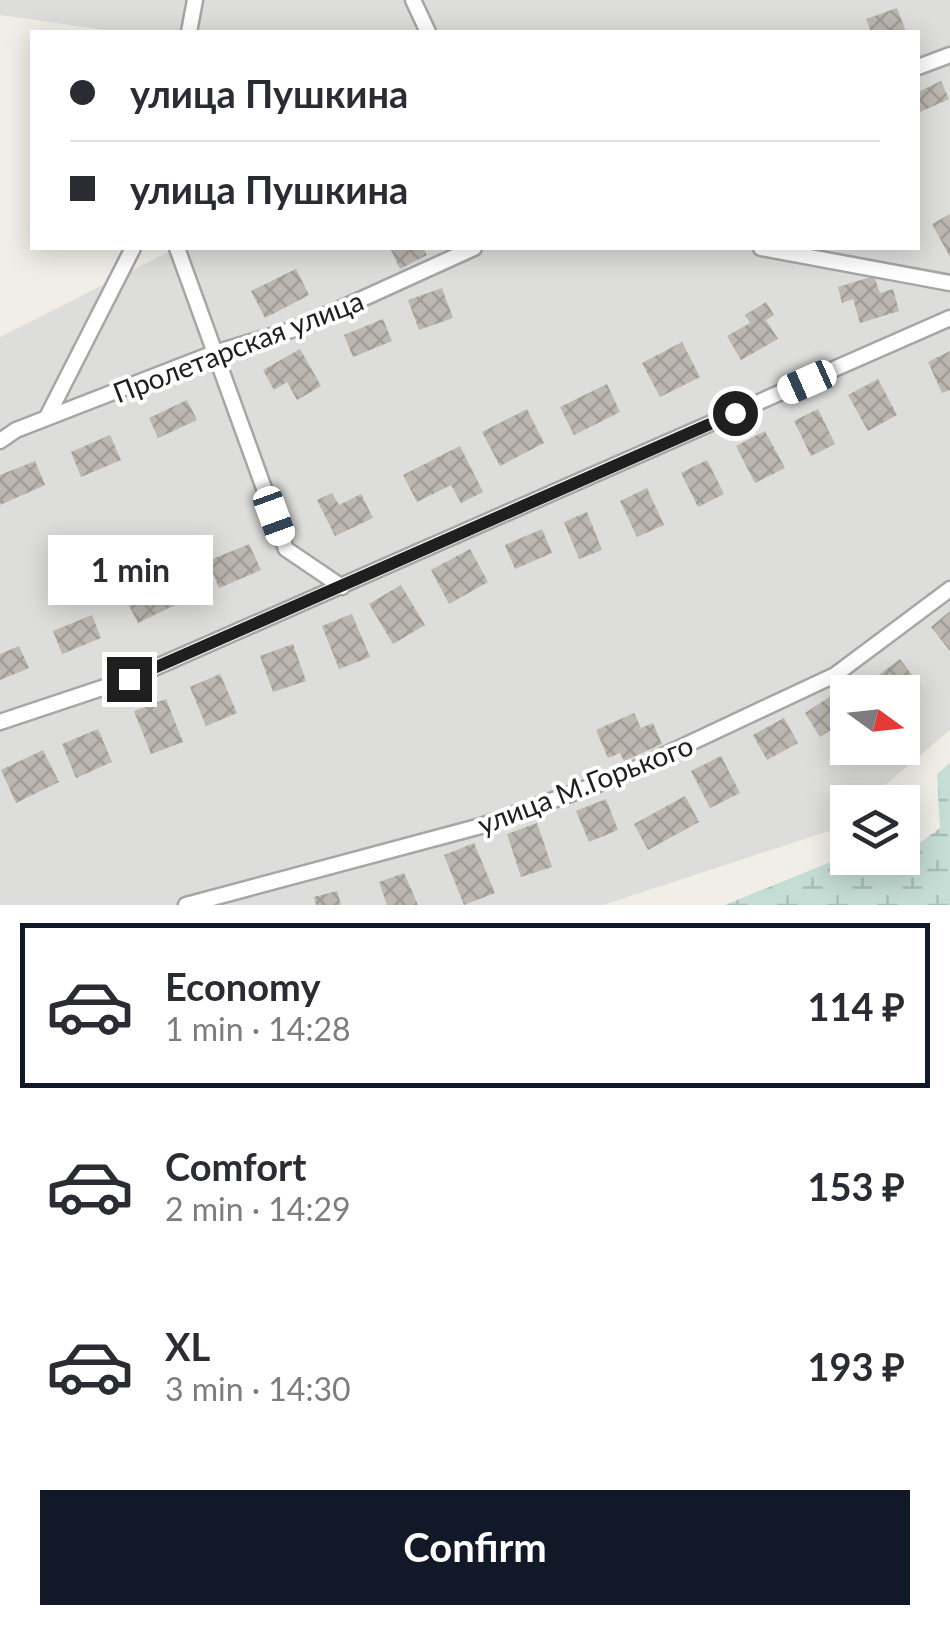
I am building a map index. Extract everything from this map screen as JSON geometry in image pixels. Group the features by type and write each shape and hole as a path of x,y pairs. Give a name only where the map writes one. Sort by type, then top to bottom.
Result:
{"street":[{"path":"189,30 195,0"},
{"path":"413,0 427,30"},
{"path":"920,66 950,55"},
{"path":"47,417 132,250"},
{"path":"179,250 286,549 342,587"},
{"name":"Пролетарская улица","path":"0,440 47,417 214,354 298,328 470,250"},
{"path":"771,250 950,282"},
{"path":"0,722 129,679 950,318"},
{"name":"улица М.Горького","path":"186,905 425,843 620,776 835,675 950,589"}],"shaded area":[{"path":"0,0 950,0 950,730 920,755 920,675 830,675 830,765 909,765 885,785 830,785 830,831 603,905 0,905 0,337 172,250 920,250 920,30 105,30 0,15"}],"green space":[{"path":"950,763 950,905 725,905 830,862 830,875 920,875 920,843 940,828 937,774"}],"building":[{"path":"897,8 905,30 870,30 866,19"},
{"path":"941,81 949,99 920,112 920,91"},
{"path":"950,214 950,257 932,224"},
{"path":"391,250 424,250 427,255 400,269"},
{"path":"296,269 309,295 265,318 251,291"},
{"path":"874,276 880,293 893,289 899,311 860,323 853,299 842,303 838,287"},
{"path":"442,288 453,318 419,330 408,300"},
{"path":"766,302 774,315 766,320 778,339 741,360 727,336 750,323 745,315"},
{"path":"383,319 392,341 353,357 344,335"},
{"path":"682,342 700,377 660,397 642,363"},
{"path":"300,349 321,386 297,400 287,382 274,390 263,370"},
{"path":"950,351 950,390 942,393 928,362"},
{"path":"878,379 897,415 868,431 848,395"},
{"path":"607,384 620,412 574,435 560,407"},
{"path":"187,400 197,420 158,438 149,418"},
{"path":"527,409 544,443 500,466 482,432"},
{"path":"818,409 835,444 811,456 794,421"},
{"path":"765,431 785,468 755,483 736,446"},
{"path":"110,435 121,460 81,477 71,452"},
{"path":"460,446 483,492 461,503 451,485 417,502 403,475"},
{"path":"707,460 724,494 698,507 681,473"},
{"path":"35,461 45,485 0,505 0,475"},
{"path":"647,488 664,525 637,537 620,501"},
{"path":"332,493 339,505 361,494 373,518 335,536 317,500"},
{"path":"587,512 602,550 579,559 564,522"},
{"path":"542,529 552,553 515,569 505,545"},
{"path":"249,544 261,570 219,588 208,561"},
{"path":"470,549 488,582 449,604 431,570"},
{"path":"140,575 147,590 168,580 179,603 138,623 119,586"},
{"path":"401,585 425,625 393,644 369,604"},
{"path":"950,611 950,651 931,627"},
{"path":"352,614 370,657 339,669 322,626"},
{"path":"92,615 101,638 62,654 53,631"},
{"path":"293,644 306,681 273,692 260,656"},
{"path":"19,646 29,668 0,680 0,654"},
{"path":"900,659 912,675 879,675"},
{"path":"220,674 237,713 206,726 190,687"},
{"path":"830,697 830,731 820,737 805,713"},
{"path":"166,699 183,742 151,754 134,711"},
{"path":"634,713 641,728 653,723 662,744 624,761 620,753 608,758 596,730"},
{"path":"784,718 798,743 767,760 753,735"},
{"path":"98,729 112,762 76,778 62,744"},
{"path":"43,750 59,782 16,803 1,770"},
{"path":"721,756 740,793 710,808 691,771"},
{"path":"685,796 699,822 648,850 634,824"},
{"path":"606,799 618,830 589,842 576,811"},
{"path":"537,823 552,867 521,877 507,834"},
{"path":"474,843 495,893 464,905 444,855"},
{"path":"404,873 418,905 387,905 379,882"},
{"path":"337,891 341,905 316,905 314,897"}],"route":[{"path":"129,679 735,413"}]}
